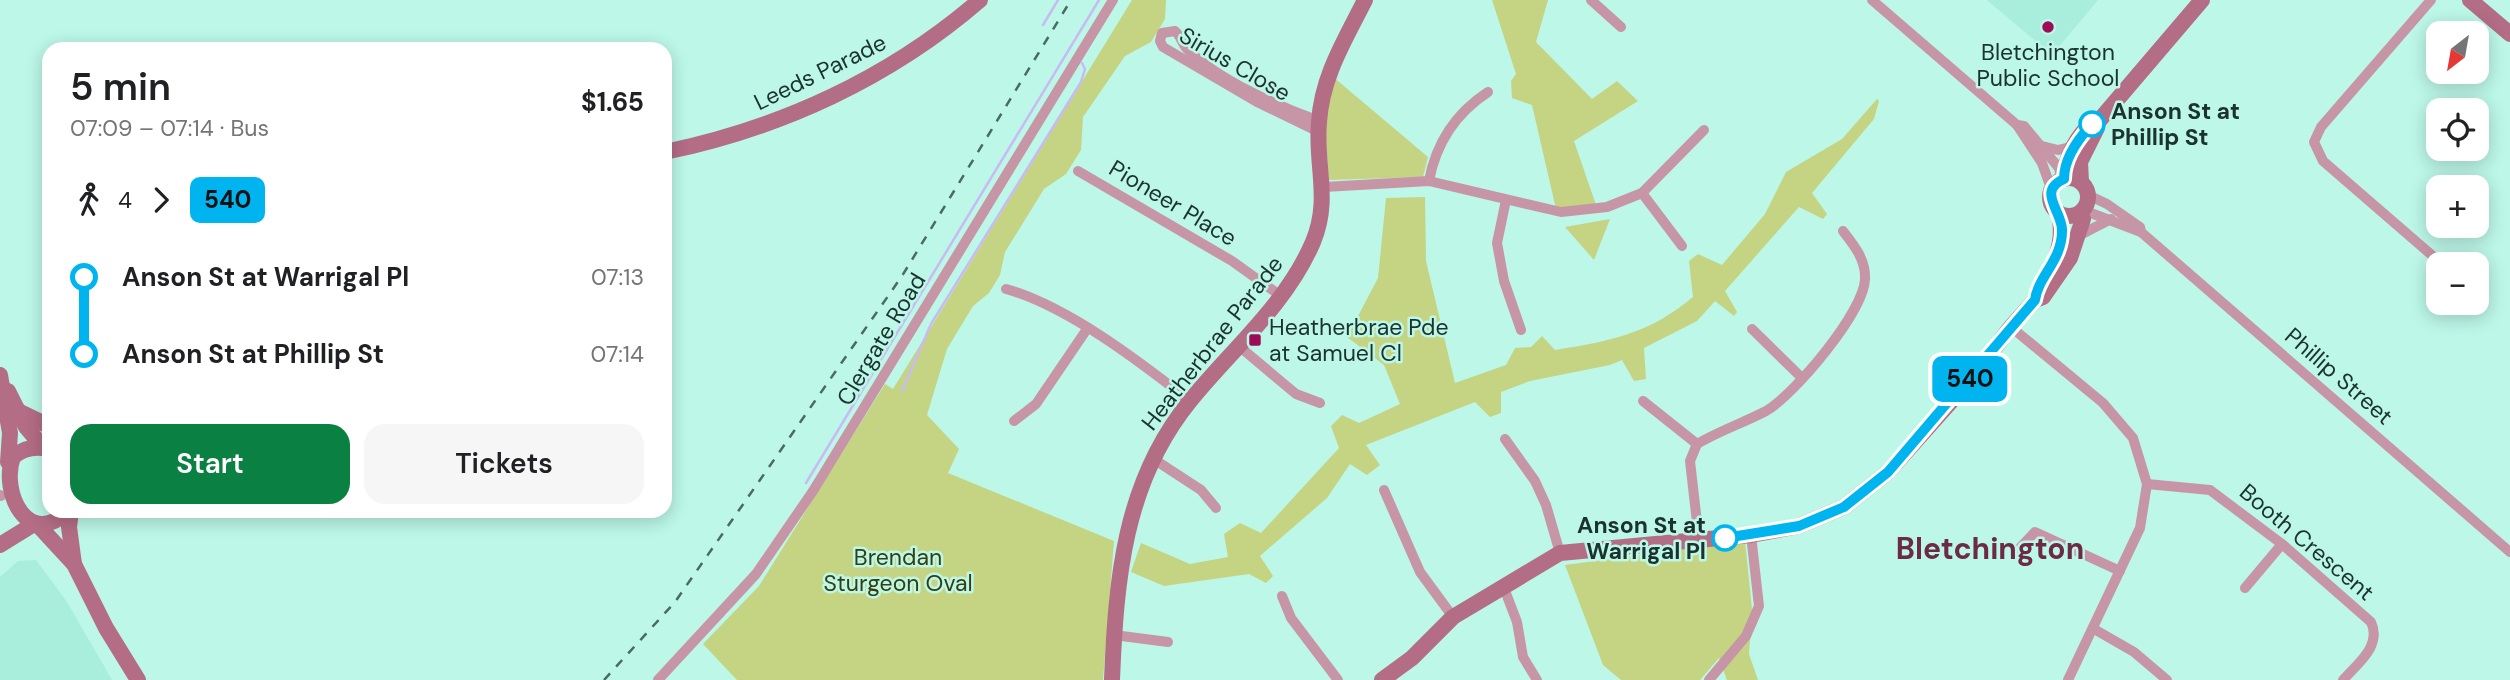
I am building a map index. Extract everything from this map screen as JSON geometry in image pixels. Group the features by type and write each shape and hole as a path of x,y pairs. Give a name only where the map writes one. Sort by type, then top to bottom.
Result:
{"street":[{"name":"Leeds Parade","path":"672,150 753,129 824,100 918,48 980,0"},
{"name":"Clergate Road","path":"658,680 756,574 813,491 1113,0"},
{"name":"Heatherbrae Parade","path":"1112,680 1120,555 1152,458 1190,401 1240,347 1295,278 1316,233 1324,187 1319,127 1328,71 1366,0"},
{"path":"1591,0 1621,27"},
{"path":"1871,0 2017,125 2042,163 2073,193"},
{"path":"2059,213 2070,216 2080,162 2098,122 2202,0"},
{"path":"2428,252 2323,161 2314,142 2321,127 2431,0"},
{"path":"2470,0 2510,34"},
{"name":"Sirius Close","path":"1175,31 1186,49 1213,68 1319,127 1257,102 1163,47 1160,41 1162,33 1175,31"},
{"path":"1429,181 1434,154 1454,122 1488,92"},
{"path":"2035,300 2043,297 2064,270 2078,236 2083,219 2064,171 2074,146 2092,124 2098,122"},
{"path":"2017,125 2024,126 2042,146 2073,193"},
{"path":"1324,187 1429,181 1561,212 1607,207 1642,193 1704,130"},
{"path":"2042,146 2058,150 2074,146"},
{"name":"Pioneer Place","path":"1078,171 1232,261 1281,296"},
{"path":"1642,193 1682,246"},
{"path":"1382,680 1412,658 1453,618 1560,553 1751,535 1799,526 1844,507 1888,472 1964,387 2035,300 2058,253 2062,229 2059,213 2052,205 2073,193"},
{"name":"Phillip Street","path":"2073,193 2111,219 2141,232"},
{"name":"Phillip Street","path":"2073,193 2129,218 2140,227 2141,232 2510,552"},
{"path":"1506,200 1497,243 1504,281 1521,330"},
{"path":"2078,236 2111,219"},
{"path":"1699,540 1690,461 1697,444 1768,410 1831,346 1858,304 1865,279 1859,251 1843,232"},
{"path":"1006,289 1035,297 1153,372 1190,401"},
{"path":"2011,327 2103,403 2133,438 2147,484 2140,528 2068,680"},
{"path":"1752,329 1802,377"},
{"path":"1014,421 1036,404 1087,330"},
{"path":"1240,347 1296,394 1320,404"},
{"path":"1,377 26,427 42,443"},
{"path":"1,377 10,433 1,480 1,502 14,515 36,524 74,564 106,628 138,680"},
{"path":"1643,401 1697,444"},
{"path":"18,411 42,423"},
{"path":"1505,439 1535,481 1546,505 1560,553"},
{"path":"5,464 21,451 42,449"},
{"path":"1152,458 1201,490 1216,508"},
{"name":"Booth Crescent","path":"2147,484 2210,490 2281,544 2371,622 2376,634 2374,644 2343,680"},
{"path":"1384,489 1420,572 1453,618"},
{"path":"0,545 36,524 53,522 59,518"},
{"path":"69,518 74,564"},
{"path":"2017,551 2035,532 2120,572"},
{"path":"1709,680 1746,636 1759,606 1751,535"},
{"path":"2245,588 2281,544"},
{"path":"1504,588 1517,622 1523,657 1537,680"},
{"path":"1282,596 1291,618 1338,680"},
{"path":"2094,629 2134,652 2167,680"},
{"path":"1114,635 1168,642"}],"shaded area":[{"name":"Bletchington Public School","path":"1987,0 2098,0 2052,55"},
{"path":"36,560 67,602 112,680 0,680 0,577 18,561"}],"green space":[{"name":"Brendan Sturgeon Oval","path":"1132,0 1166,0 1165,19 1151,42 1125,56 1083,117 1081,150 1066,174 1044,189 1005,252 1000,275 989,293 973,306 947,349 927,415 959,449 948,473 1114,541 1103,680 737,680 703,644 759,586 885,384 893,389"},
{"path":"1492,0 1548,0 1536,42 1592,99 1617,81 1638,101 1574,141 1596,205 1556,209 1532,105 1512,98 1511,81 1516,74"},
{"path":"1332,76 1428,157 1423,177 1329,180 1325,127"},
{"path":"1877,99 1879,101 1874,119 1812,193 1827,214 1823,219 1799,207 1725,291 1737,312 1734,316 1715,301 1697,321 1644,348 1646,379 1634,381 1622,360 1610,365 1530,381 1501,392 1501,413 1490,417 1475,402 1366,445 1380,465 1367,475 1350,464 1327,498 1260,556 1273,576 1266,583 1249,574 1164,586 1131,572 1141,543 1190,564 1228,557 1224,534 1240,523 1261,533 1339,448 1331,426 1342,415 1359,423 1400,404 1384,365 1347,337 1378,278 1386,198 1425,197 1426,261 1455,383 1506,365 1515,348 1531,347 1542,336 1555,350 1594,343 1645,328 1677,310 1693,297 1689,261 1698,254 1722,265 1765,214 1786,172 1842,139"},
{"path":"1610,219 1594,260 1565,227"},
{"path":"1745,541 1752,609 1749,654 1758,680 1727,680 1719,658 1700,680 1621,680 1603,665 1565,565"}],"waterway":[{"path":"1043,25 1058,0"},
{"path":"806,483 1099,0"},
{"path":"902,391 931,324 1081,82 1085,69 1082,63"}],"railway":[{"path":"604,680 675,602 902,276 1071,0"}],"bus line":[{"name":"540","path":"1725,538 1799,526 1844,507 1888,472 1964,387 2035,300 2036,292 2054,264 2062,229 2059,213 2052,205 2050,194 2053,187 2064,179 2066,164 2074,146 2092,124"}],"place":[{"name":"Bletchington Public School","path":"2048,27"},
{"name":"Anson St at Phillip St","path":"2092,124"},
{"name":"Heatherbrae Pde at Samuel Cl","path":"1255,340"},
{"name":"Anson St at Warrigal Pl","path":"1725,538"}],"district":[{"name":"Bletchington","path":"1990,548"}]}
